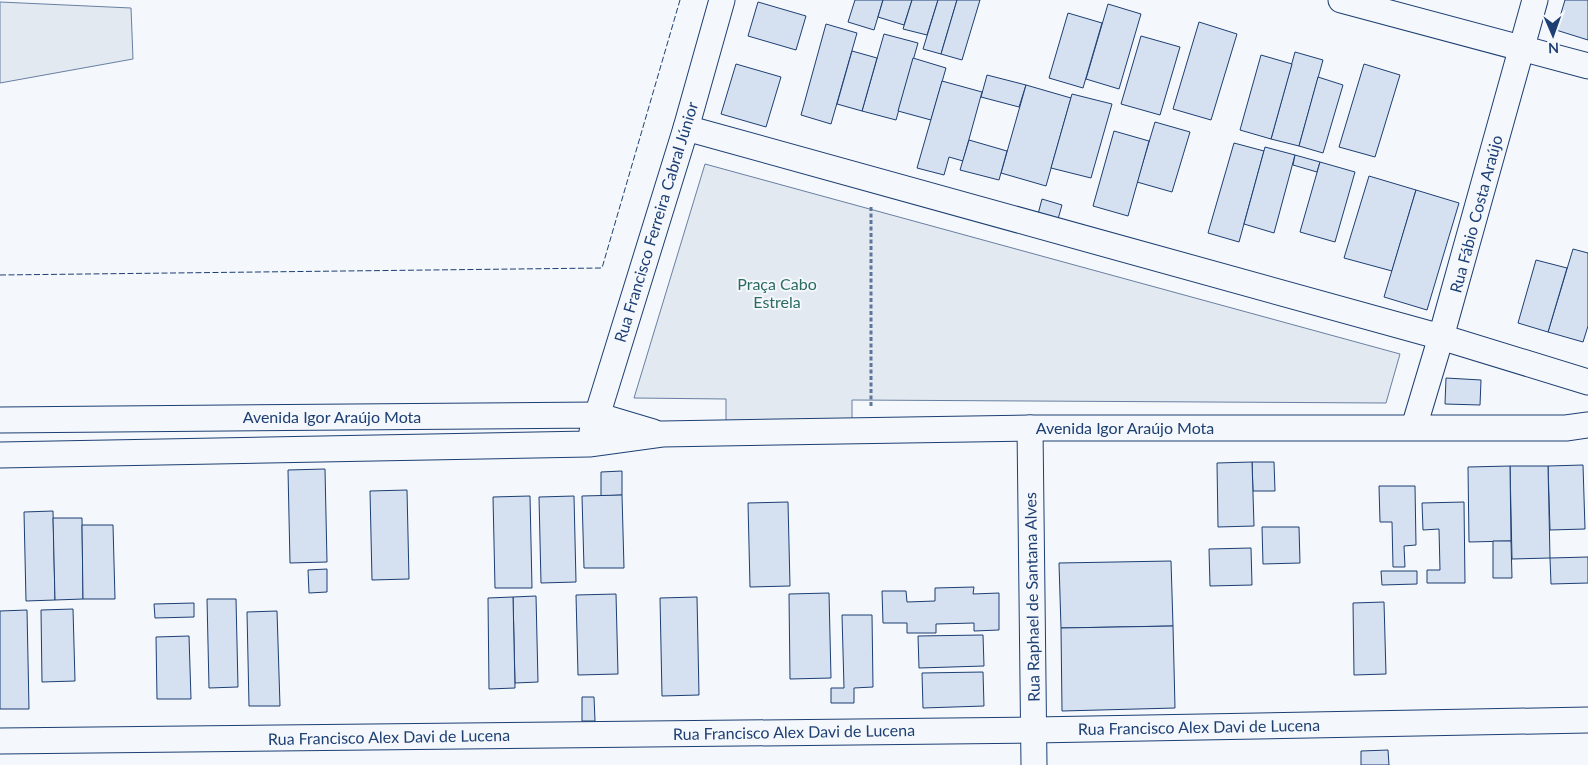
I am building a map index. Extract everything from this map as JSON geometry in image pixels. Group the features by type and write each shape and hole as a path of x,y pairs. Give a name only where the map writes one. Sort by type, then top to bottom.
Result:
{"street":[{"name":"Rua Francisco Ferreira Cabral Júnior","path":"589,444 596,415 686,128 722,0"},
{"path":"1341,0 1588,66"},
{"name":"Rua Fábio Costa Araújo","path":"1414,427 1442,337 1535,0"},
{"path":"686,128 1442,337 1588,382"},
{"name":"Avenida Igor Araújo Mota","path":"0,420 596,415 662,434"},
{"name":"Avenida Igor Araújo Mota","path":"0,455 589,444 662,434 1030,428 1566,428 1588,425"},
{"name":"Rua Raphael de Santana Alves","path":"1030,428 1034,765"},
{"name":"Rua Francisco Alex Davi de Lucena","path":"0,741 1034,730 1588,720"}],"path":[{"path":"870,179 871,431"}],"green space":[{"path":"0,2 131,8 133,59 0,83"},
{"name":"Praça Cabo Estrela","path":"705,164 1400,354 1386,403 852,400 852,421 726,423 726,399 634,398"}],"building":[{"path":"855,0 883,0 874,30 848,22"},
{"path":"883,0 912,0 904,25 878,17"},
{"path":"912,0 938,0 927,35 903,29"},
{"path":"938,0 957,0 941,54 923,49"},
{"path":"957,0 980,0 962,60 941,54"},
{"path":"1565,0 1588,0 1588,40 1556,30"},
{"path":"758,2 806,16 796,50 748,36"},
{"path":"1108,4 1141,14 1119,89 1086,79"},
{"path":"1068,13 1102,23 1083,88 1049,78"},
{"path":"1199,22 1237,34 1211,120 1173,109"},
{"path":"826,24 857,33 831,124 801,115"},
{"path":"884,34 918,43 896,120 862,111"},
{"path":"1141,36 1180,47 1160,115 1121,104"},
{"path":"852,51 877,58 862,111 837,104"},
{"path":"1295,52 1323,60 1299,146 1271,139"},
{"path":"1261,55 1292,64 1271,139 1240,130"},
{"path":"913,58 946,68 931,120 898,111"},
{"path":"736,64 781,77 766,127 721,114"},
{"path":"1364,64 1400,75 1375,157 1339,147"},
{"path":"987,75 1026,85 1019,107 981,97"},
{"path":"1318,77 1343,85 1323,153 1299,146"},
{"path":"942,81 982,92 963,161 949,157 944,175 917,168"},
{"path":"1026,85 1071,98 1046,186 1001,173"},
{"path":"1072,94 1112,104 1091,178 1051,168"},
{"path":"1155,122 1190,132 1172,192 1137,182"},
{"path":"1114,131 1149,141 1128,216 1093,206"},
{"path":"969,140 1007,151 999,180 960,170"},
{"path":"1234,143 1264,151 1239,242 1208,233"},
{"path":"1265,147 1295,155 1274,233 1244,224"},
{"path":"1295,155 1320,162 1317,172 1293,165"},
{"path":"1320,162 1355,172 1335,242 1300,232"},
{"path":"1369,176 1416,190 1392,271 1344,258"},
{"path":"1416,190 1459,203 1427,310 1384,297"},
{"path":"1042,199 1062,205 1058,219 1038,214"},
{"path":"1573,249 1588,253 1588,326 1583,342 1548,332"},
{"path":"1536,260 1567,268 1548,332 1518,323"},
{"path":"1446,378 1481,380 1480,405 1445,404"},
{"path":"1252,462 1274,462 1275,491 1253,491"},
{"path":"1252,462 1254,526 1218,527 1217,463"},
{"path":"1583,465 1585,529 1550,530 1548,466"},
{"path":"1510,466 1548,466 1550,558 1512,559"},
{"path":"1510,466 1511,541 1469,542 1468,467"},
{"path":"325,469 327,562 290,563 288,470"},
{"path":"622,471 622,495 601,496 601,472"},
{"path":"1379,486 1415,486 1416,545 1404,546 1405,567 1393,567 1392,522 1380,522"},
{"path":"407,490 409,579 372,580 370,491"},
{"path":"622,495 624,568 584,568 582,496"},
{"path":"530,496 532,588 495,588 493,497"},
{"path":"574,496 576,582 541,583 539,497"},
{"path":"788,502 790,586 750,587 748,503"},
{"path":"1464,502 1465,583 1427,583 1427,570 1440,570 1439,529 1423,530 1422,503"},
{"path":"53,511 55,600 26,601 24,512"},
{"path":"53,518 82,518 83,599 55,600"},
{"path":"82,525 113,525 115,599 83,599"},
{"path":"1262,527 1299,527 1300,563 1263,564"},
{"path":"1493,541 1511,541 1512,578 1493,578"},
{"path":"1251,548 1252,585 1210,586 1209,549"},
{"path":"1588,557 1588,583 1551,584 1550,558"},
{"path":"1171,561 1173,626 1061,628 1059,563"},
{"path":"327,569 327,592 309,593 308,570"},
{"path":"1381,571 1417,571 1417,584 1382,585"},
{"path":"974,587 973,594 999,593 999,630 974,631 974,623 936,624 936,633 907,633 907,623 883,623 882,591 906,591 907,602 935,601 935,588"},
{"path":"829,593 831,678 790,679 789,594"},
{"path":"616,594 618,674 578,675 576,595"},
{"path":"536,596 538,682 515,683 513,597"},
{"path":"513,597 515,688 489,689 488,598"},
{"path":"697,597 699,695 662,696 660,598"},
{"path":"207,599 236,599 238,687 209,688"},
{"path":"1384,602 1386,674 1354,675 1353,603"},
{"path":"194,603 194,617 155,618 154,604"},
{"path":"73,609 75,681 42,682 41,610"},
{"path":"27,610 29,709 0,709 0,611"},
{"path":"277,611 280,706 249,706 247,612"},
{"path":"842,615 872,615 873,687 854,688 854,703 831,703 831,688 844,688"},
{"path":"1173,626 1175,708 1062,711 1061,628"},
{"path":"983,635 984,666 919,668 918,636"},
{"path":"189,636 191,699 157,699 156,637"},
{"path":"983,672 984,706 923,708 922,673"},
{"path":"582,697 594,697 595,721 582,721"},
{"path":"1388,750 1389,765 1361,765 1361,751"}],"fence":[{"path":"0,275 602,268 680,0"}]}
